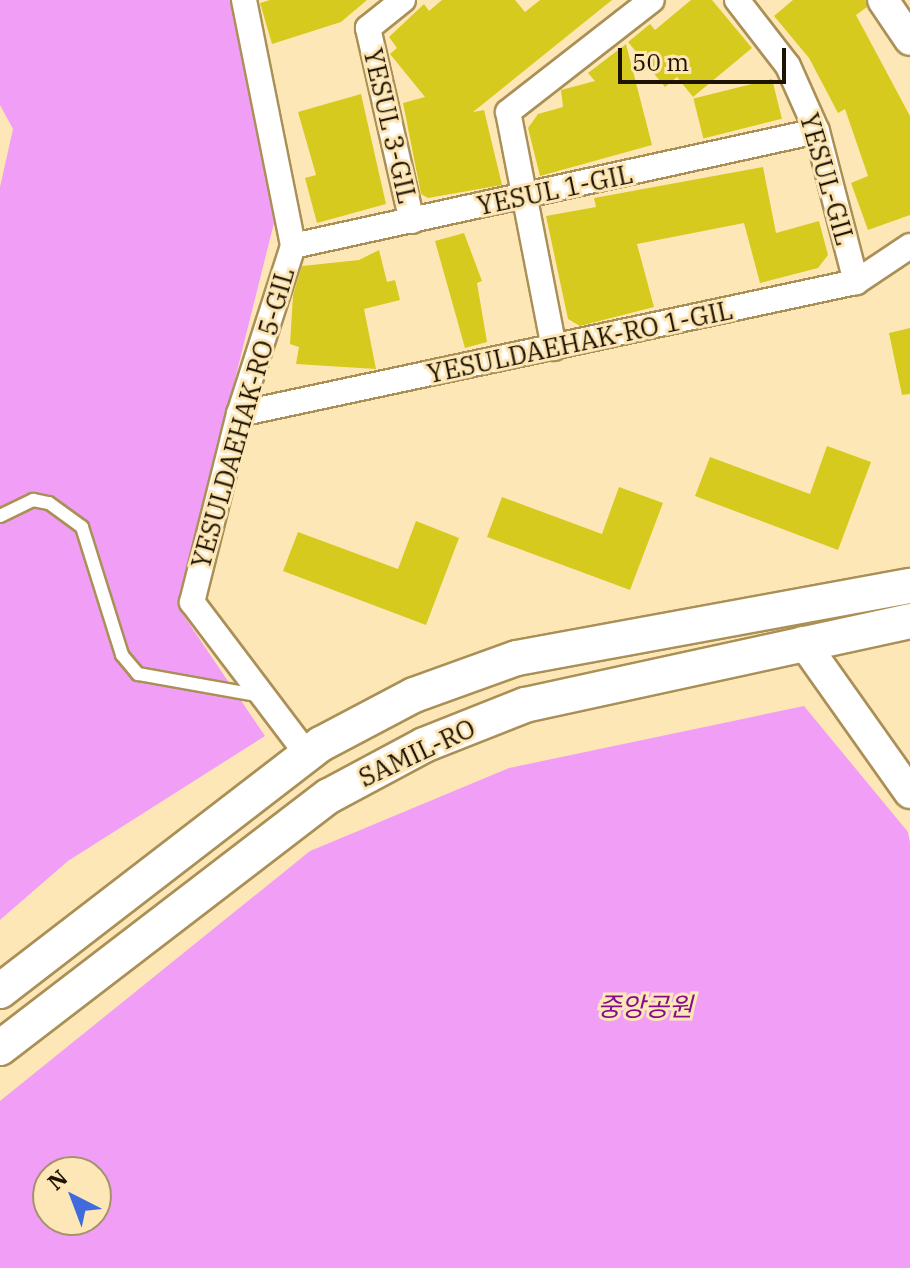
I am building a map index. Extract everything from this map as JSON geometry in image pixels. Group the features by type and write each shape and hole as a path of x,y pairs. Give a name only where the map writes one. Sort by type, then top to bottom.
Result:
{"main road":[{"name":"SAMIL-RO","path":"0,991 307,754 414,695 517,658 910,586"},
{"name":"SAMIL-RO","path":"0,1048 318,805 424,745 525,705 910,621"}],"street":[{"name":"YESULDAEHAK-RO 5-GIL","path":"244,0 293,246 239,414 192,602 307,754"},
{"name":"YESUL 3-GIL","path":"403,0 368,28 412,221"},
{"path":"554,348 508,112 652,0"},
{"name":"YESUL-GIL","path":"737,0 788,66 817,131 856,282"},
{"path":"883,0 910,40"},
{"name":"YESUL 1-GIL","path":"293,246 523,198 817,131"},
{"name":"YESULDAEHAK-RO 1-GIL","path":"239,414 856,282 910,246"},
{"path":"803,642 910,793"}],"lane":[{"path":"0,516 33,500 49,503 82,527 122,655 138,674 262,696"}],"green space":[{"path":"0,0 234,0 274,223 178,607 265,736 68,861 0,920 0,187 13,129 0,105"},
{"name":"중앙공원","path":"804,706 908,832 910,1268 0,1268 0,1101 310,851 509,768"}],"building":[{"path":"270,0 367,0 341,22 272,44 260,3"},
{"path":"442,0 515,0 525,12 540,0 612,0 473,112 484,110 502,185 428,198 421,194 403,103 425,97 390,54 397,48 389,37 424,4 429,11"},
{"path":"691,0 712,0 752,48 693,97 677,77 665,87 628,42 650,24 655,30"},
{"path":"793,0 865,0 867,7 856,15 910,116 910,215 868,230 851,183 868,176 845,109 838,113 809,58 774,16"},
{"path":"626,44 652,145 540,176 528,128 538,114 563,107 561,90 595,81 588,73"},
{"path":"772,79 782,119 703,138 693,99"},
{"path":"361,94 386,204 317,223 305,178 316,175 298,112"},
{"path":"763,167 776,233 819,221 828,255 818,268 760,283 744,223 637,244 654,307 580,326 568,319 546,216 596,207 594,198"},
{"path":"464,233 482,281 477,283 487,342 465,348 435,241"},
{"path":"379,250 387,282 395,280 400,300 364,309 376,369 296,364 299,347 290,344 293,295 302,266 359,260"},
{"path":"910,328 910,394 902,395 889,333"},
{"path":"827,446 871,462 838,550 695,496 710,457 810,494"},
{"path":"619,487 663,503 630,590 487,537 502,497 602,534"},
{"path":"416,521 459,538 426,625 283,571 298,532 398,569"}]}
